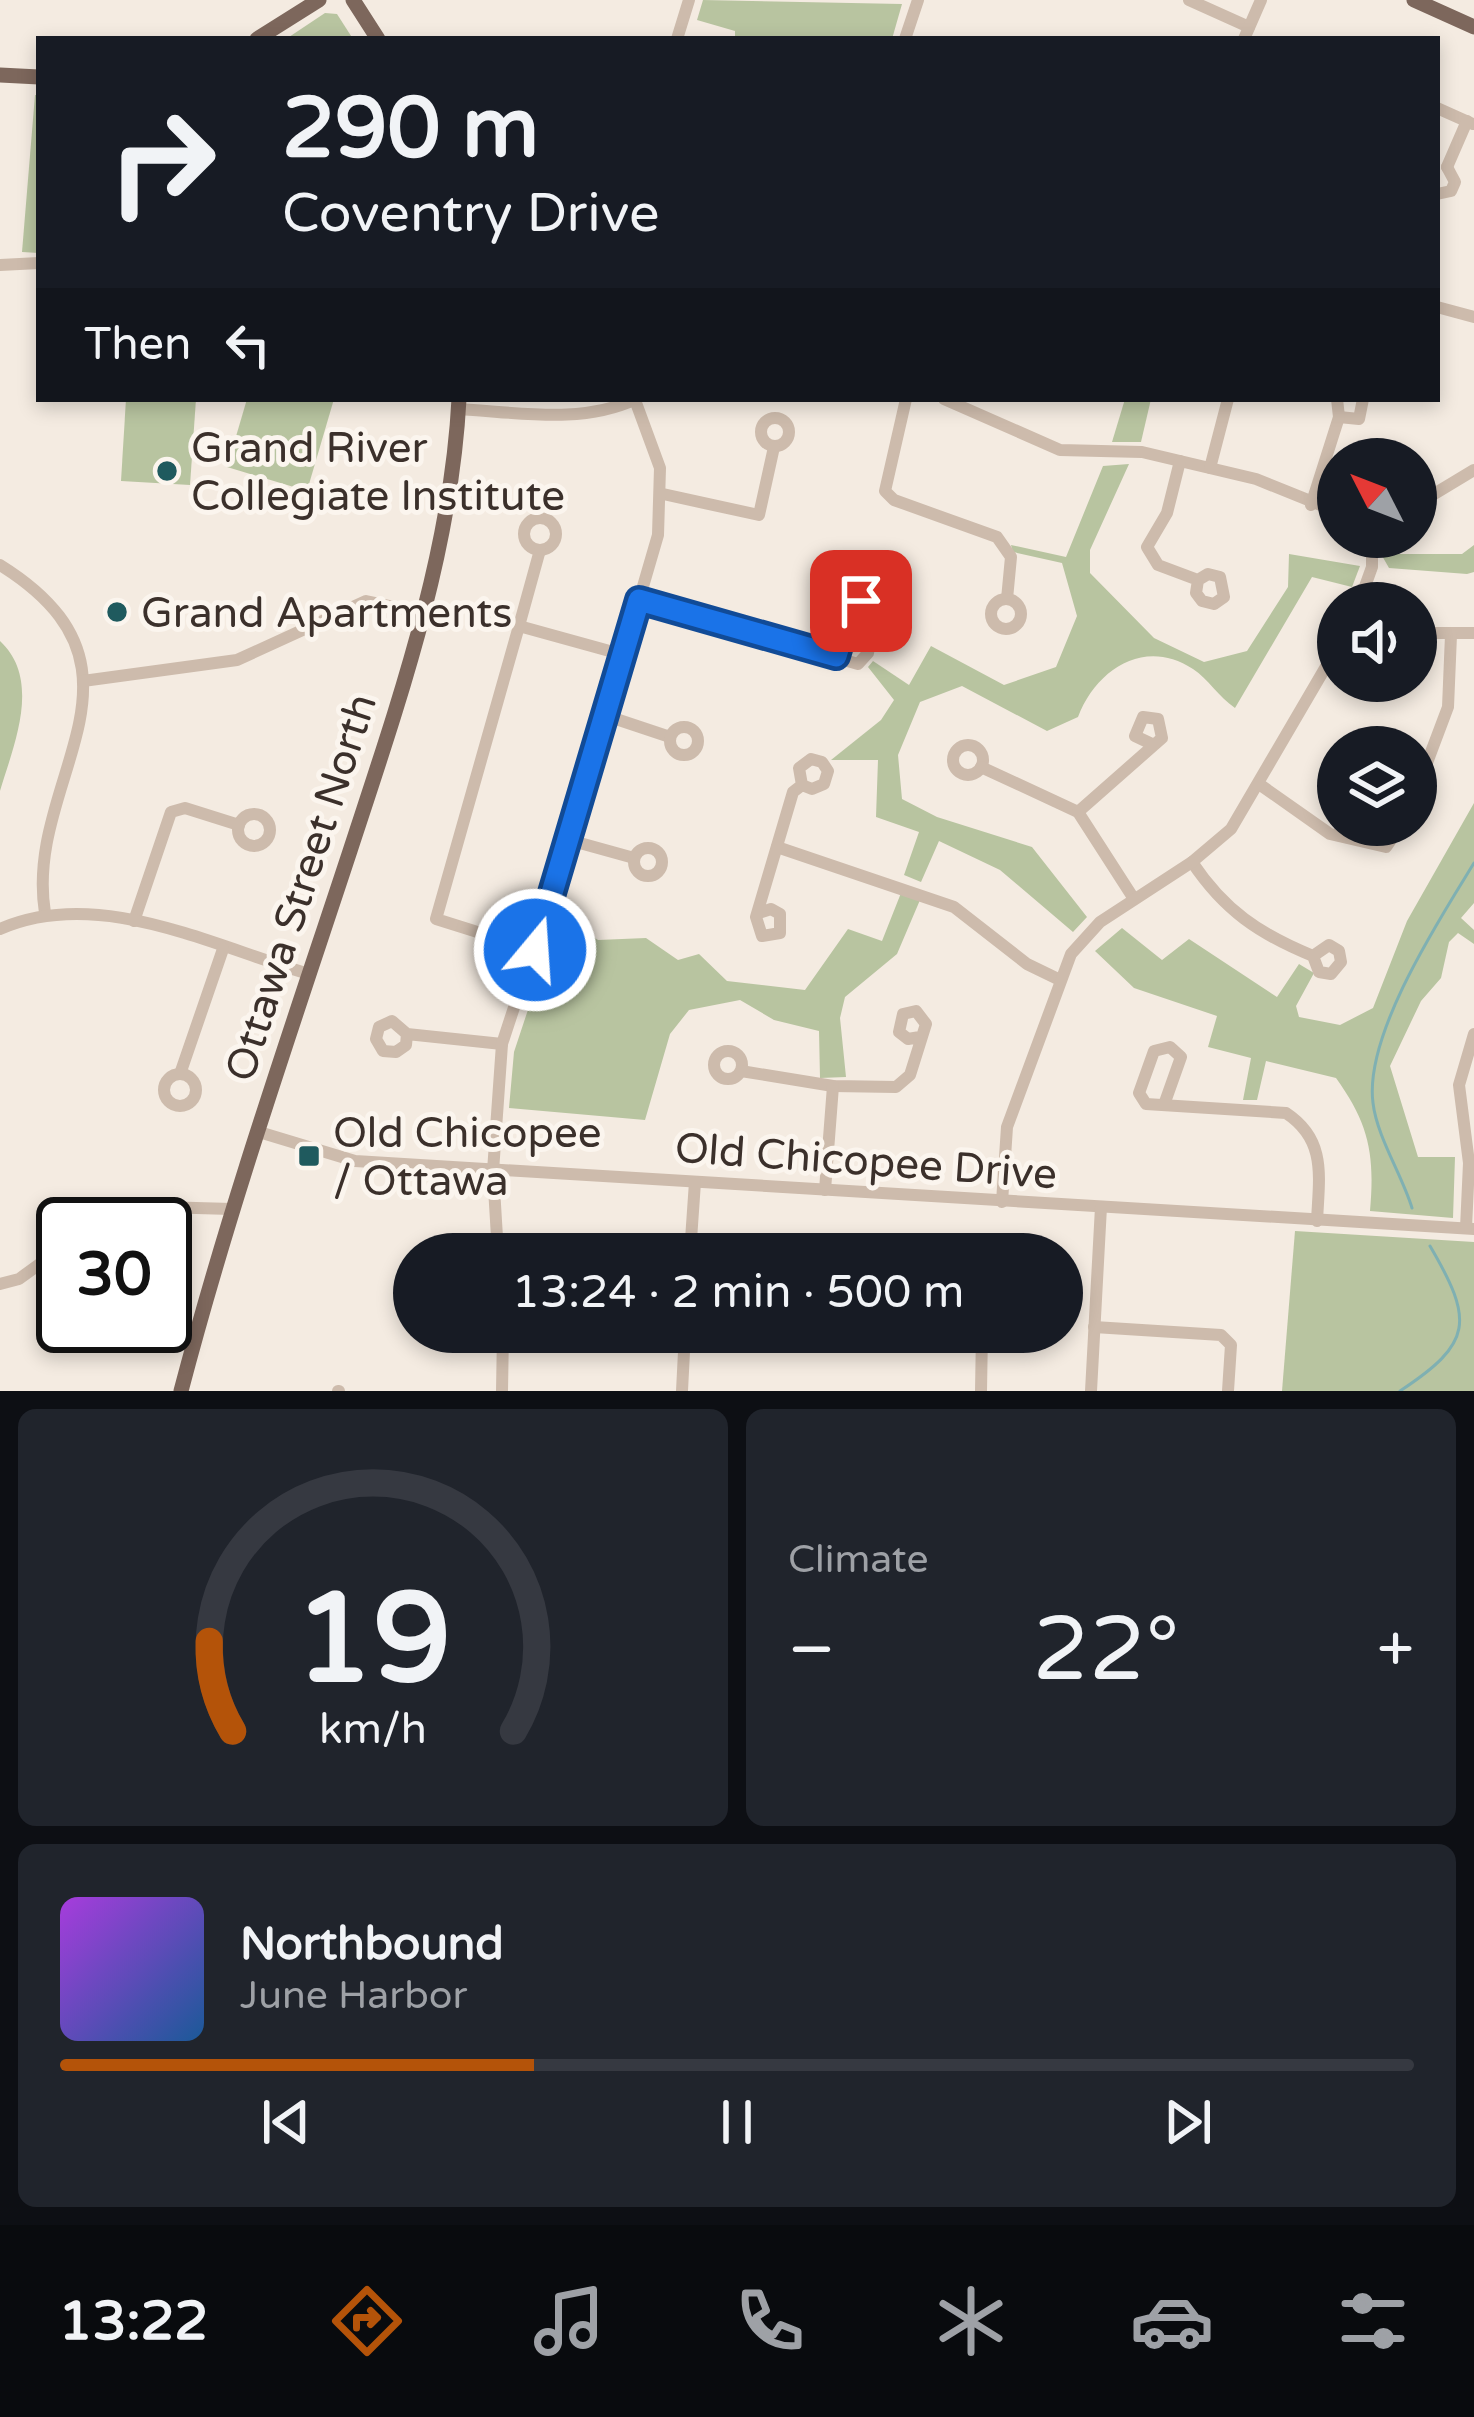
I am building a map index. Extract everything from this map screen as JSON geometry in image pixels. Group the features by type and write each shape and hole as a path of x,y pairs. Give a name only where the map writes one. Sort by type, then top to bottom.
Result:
{"main road":[{"path":"262,36 319,0"},
{"path":"353,0 376,36"},
{"path":"1414,0 1474,27"},
{"path":"0,75 36,76"},
{"name":"Ottawa Street North","path":"181,1391 232,1209 423,613 459,404"}],"street":[{"path":"678,36 689,0"},
{"path":"906,36 918,0"},
{"path":"1189,0 1247,33 1261,0"},
{"path":"1440,109 1470,123 1442,166 1456,182 1447,194 1440,194"},
{"path":"1440,308 1474,317"},
{"path":"569,416 571,402"},
{"path":"459,404 569,416 607,412 629,402"},
{"path":"497,1233 493,1171 502,1044 607,716 663,494 660,468 636,402"},
{"path":"905,402 885,491 894,500 998,537 1011,557 1007,599"},
{"path":"951,402 1060,450 1142,452 1256,479 1317,507"},
{"path":"1210,468 1227,402"},
{"path":"1311,505 1330,429 1339,417 1337,402"},
{"path":"1339,417 1359,419 1363,402"},
{"path":"663,494 759,514 774,446"},
{"path":"1180,461 1167,513 1148,554 1158,565 1198,580"},
{"path":"1437,492 1474,470"},
{"path":"535,950 446,924 436,913 540,550"},
{"path":"0,565 45,599 68,627 83,681 80,734 41,870 45,913"},
{"path":"639,600 858,664 865,659 875,607 861,601 850,609 836,656"},
{"path":"83,681 237,660 366,602 423,613"},
{"path":"519,626 623,656"},
{"path":"1437,634 1474,633"},
{"path":"1437,736 1448,707 1451,635"},
{"path":"1002,1202 1007,1127 1060,980 1084,937 1231,829 1317,682"},
{"path":"607,716 670,736"},
{"path":"1078,812 1154,745"},
{"path":"981,766 1078,812 1134,899"},
{"path":"1258,784 1317,823"},
{"path":"759,913 794,792 802,785"},
{"path":"134,921 171,812 185,808 239,825"},
{"path":"569,840 634,858"},
{"path":"777,847 954,907 1027,964 1060,980"},
{"path":"1192,862 1219,900 1244,923 1313,956"},
{"path":"0,929 45,913 85,912 134,921 309,974"},
{"path":"180,1075 224,949"},
{"path":"407,1034 502,1044"},
{"path":"1470,1229 1469,1163 1459,1084 1474,1034"},
{"path":"741,1071 833,1086 896,1087 905,1082 920,1037"},
{"path":"1165,1102 1181,1057 1170,1047 1154,1051 1139,1093 1146,1104 1286,1114 1305,1126 1319,1153 1317,1221"},
{"path":"825,1190 833,1086"},
{"name":"Old Chicopee Drive","path":"259,1132 356,1161 1470,1229"},
{"path":"691,1233 695,1182"},
{"path":"1090,1391 1101,1207"},
{"path":"192,1208 232,1209"},
{"path":"0,1283 19,1279 36,1267"},
{"path":"1094,1327 1221,1335 1231,1345 1228,1391"},
{"path":"502,1391 503,1353"},
{"path":"682,1391 684,1353"},
{"path":"981,1391 982,1353"}],"green space":[{"path":"703,0 902,4 893,36 735,36 735,31 697,20"},
{"path":"325,13 337,14 351,36 290,36"},
{"path":"35,95 36,95 36,253 22,252"},
{"path":"126,402 196,402 190,485 121,481"},
{"path":"246,402 333,402 307,491 227,467"},
{"path":"1124,402 1150,402 1141,442 1112,442"},
{"path":"1129,464 1090,550 1090,573 1154,638 1204,662 1247,651 1288,587 1289,554 1360,566 1354,582 1312,577 1235,708 1193,669 1157,656 1124,663 1109,673 1078,717 1047,731 962,686 920,702 898,755 902,799 937,817 1032,847 1087,917 1073,932 1000,870 939,841 921,882 904,875 919,832 876,817 878,760 831,760 881,720 894,700 868,667 873,661 909,685 931,646 1004,685 1056,667 1077,616 1062,563 1013,552 1011,545 1066,557 1103,466"},
{"path":"1474,545 1474,572 1389,568 1383,558 1437,558 1437,554 1462,554"},
{"path":"0,641 13,657 22,693 17,733 0,791"},
{"path":"1474,803 1474,903 1461,918 1474,930 1474,944 1458,933 1449,942 1441,978 1421,1001 1390,1066 1418,1157 1455,1157 1453,1218 1370,1211 1367,1140 1336,1078 1266,1061 1257,1100 1243,1100 1251,1058 1208,1047 1217,1016 1134,988 1095,951 1122,928 1162,960 1189,939 1277,997 1299,964 1314,973 1296,1006 1299,1017 1340,1025 1373,1008 1407,921"},
{"path":"901,893 920,900 897,954 845,997 840,1018 846,1077 820,1078 819,1031 774,1020 740,1000 689,1010 670,1034 645,1120 509,1108 514,1052 560,913 598,940 646,938 678,960 699,954 727,981 805,990 848,929 882,941"},
{"path":"1295,1231 1474,1242 1474,1391 1282,1391"}],"waterway":[{"path":"1412,1208 1375,1116 1373,1076 1380,1045 1407,979 1474,863"},
{"path":"1400,1391 1442,1359 1459,1329 1454,1294 1430,1246"}],"place":[{"name":"Grand River Collegiate Institute","path":"167,471"},
{"name":"Grand Apartments","path":"117,612"},
{"name":"Old Chicopee / Ottawa","path":"309,1156"}],"route":[{"path":"535,950 639,600 836,656 850,609 861,601"}]}
